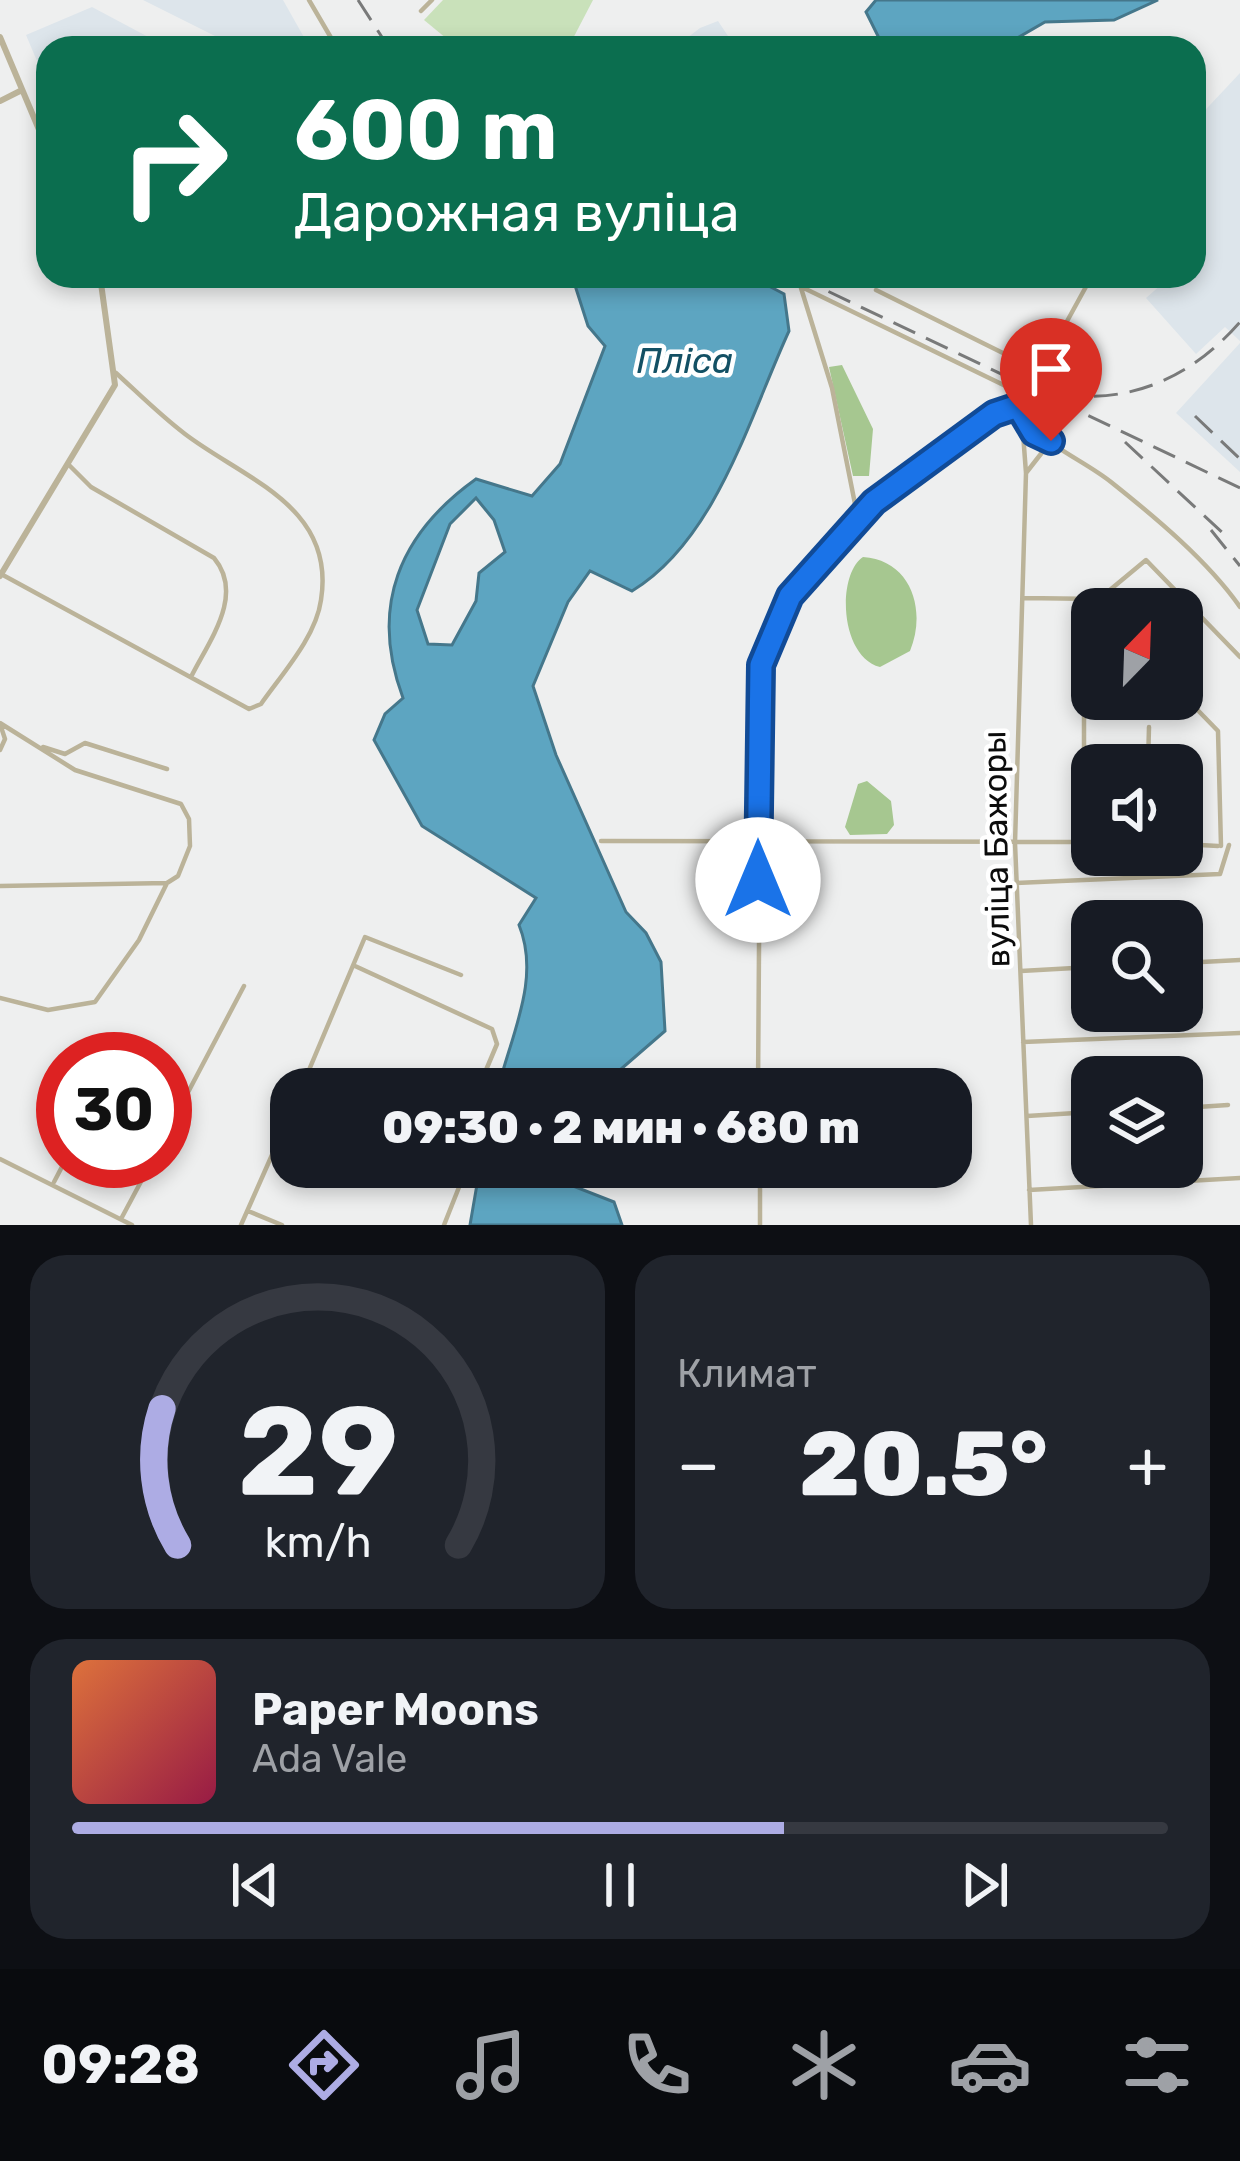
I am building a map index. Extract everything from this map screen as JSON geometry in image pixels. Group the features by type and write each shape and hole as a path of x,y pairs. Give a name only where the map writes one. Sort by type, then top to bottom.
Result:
{"street":[{"path":"309,0 330,36"},
{"path":"421,11 432,0"},
{"path":"0,37 36,123"},
{"path":"0,101 22,90"},
{"path":"102,288 115,385 0,575 249,709 261,704 313,624 321,602 315,542 275,490 187,436 116,373"},
{"path":"801,288 1026,396"},
{"path":"801,288 832,388 858,518"},
{"path":"758,1068 761,665 797,585 853,531 858,518 945,448 994,414 1018,406 1085,288"},
{"path":"876,290 1037,370"},
{"name":"вуліца Бажоры","path":"1018,406 1026,472 1015,843 1031,1225"},
{"path":"1022,420 1122,491 1240,607"},
{"path":"1026,472 1051,441"},
{"path":"69,465 91,487 214,558 225,571 225,607 191,677"},
{"path":"1114,588 1140,562 1154,563 1177,588"},
{"path":"1023,598 1071,603"},
{"path":"1203,617 1240,657"},
{"path":"1016,883 1220,874 1225,846 1218,731 1203,716"},
{"path":"0,724 75,770 181,804 189,819 190,846 178,876 167,883 139,940 95,1002 48,1010 0,998"},
{"path":"0,724 5,739 0,750"},
{"path":"1149,727 1149,744"},
{"path":"38,746 65,754 85,743 167,770"},
{"path":"601,841 1071,842"},
{"path":"1203,845 1240,843"},
{"path":"0,886 167,883"},
{"path":"310,1068 365,937 461,975"},
{"path":"1203,962 1240,960"},
{"path":"355,966 492,1028 497,1044 487,1068"},
{"path":"1021,971 1071,968"},
{"path":"192,1085 244,986"},
{"path":"1024,1042 1240,1033"},
{"path":"1203,1107 1228,1105"},
{"path":"1027,1116 1071,1113"},
{"path":"0,1159 36,1174"},
{"path":"241,1225 270,1160"},
{"path":"1029,1190 1240,1178"},
{"path":"65,1188 133,1225"},
{"path":"121,1219 138,1188"},
{"path":"444,1225 459,1188"},
{"path":"760,1188 760,1225"},
{"path":"248,1211 282,1225"}],"shaded area":[{"path":"143,0 283,0 303,36 215,36"},
{"path":"92,7 146,36 36,36 36,59 26,35"},
{"path":"718,21 728,36 690,36"},
{"path":"1240,73 1240,341 1225,327 1196,354 1146,298 1157,288 1206,288 1206,109"},
{"path":"1240,343 1240,472 1176,413"}],"green space":[{"path":"443,0 593,0 574,36 443,36 424,20"},
{"path":"842,365 873,429 869,476 853,476 829,367"},
{"path":"863,557 893,567 911,590 915,604 910,651 880,667 856,648 846,614 849,580"},
{"path":"867,781 891,801 894,825 887,834 850,835 845,827 858,784"}],"water":[{"path":"876,0 1158,0 1114,20 1045,22 1021,36 878,36 866,12"},
{"name":"Пліса","path":"576,288 773,288 784,294 789,331 708,509 661,569 632,591 590,571 568,602 533,686 556,755 626,912 646,933 661,962 665,1031 622,1068 504,1068 525,986 525,945 519,925 536,898 422,826 374,740 385,714 403,698 389,633 391,603 410,548 449,500 476,479 532,496 560,464 605,346 588,326","holes":["476,498 494,520 505,552 479,573 476,601 452,645 428,644 417,610 450,524"]},
{"path":"476,1188 578,1188 614,1202 622,1225 470,1225"}],"railway":[{"path":"358,0 381,36"},
{"path":"821,288 1240,488"},
{"path":"1058,394 1110,395 1158,383 1202,358 1240,322"},
{"path":"1195,416 1240,459"},
{"path":"1125,442 1226,536"},
{"path":"1211,530 1240,566"}],"route":[{"path":"758,880 761,665 797,585 853,531 874,502 994,414 1018,406 1022,420 1034,433 1051,441"}]}
